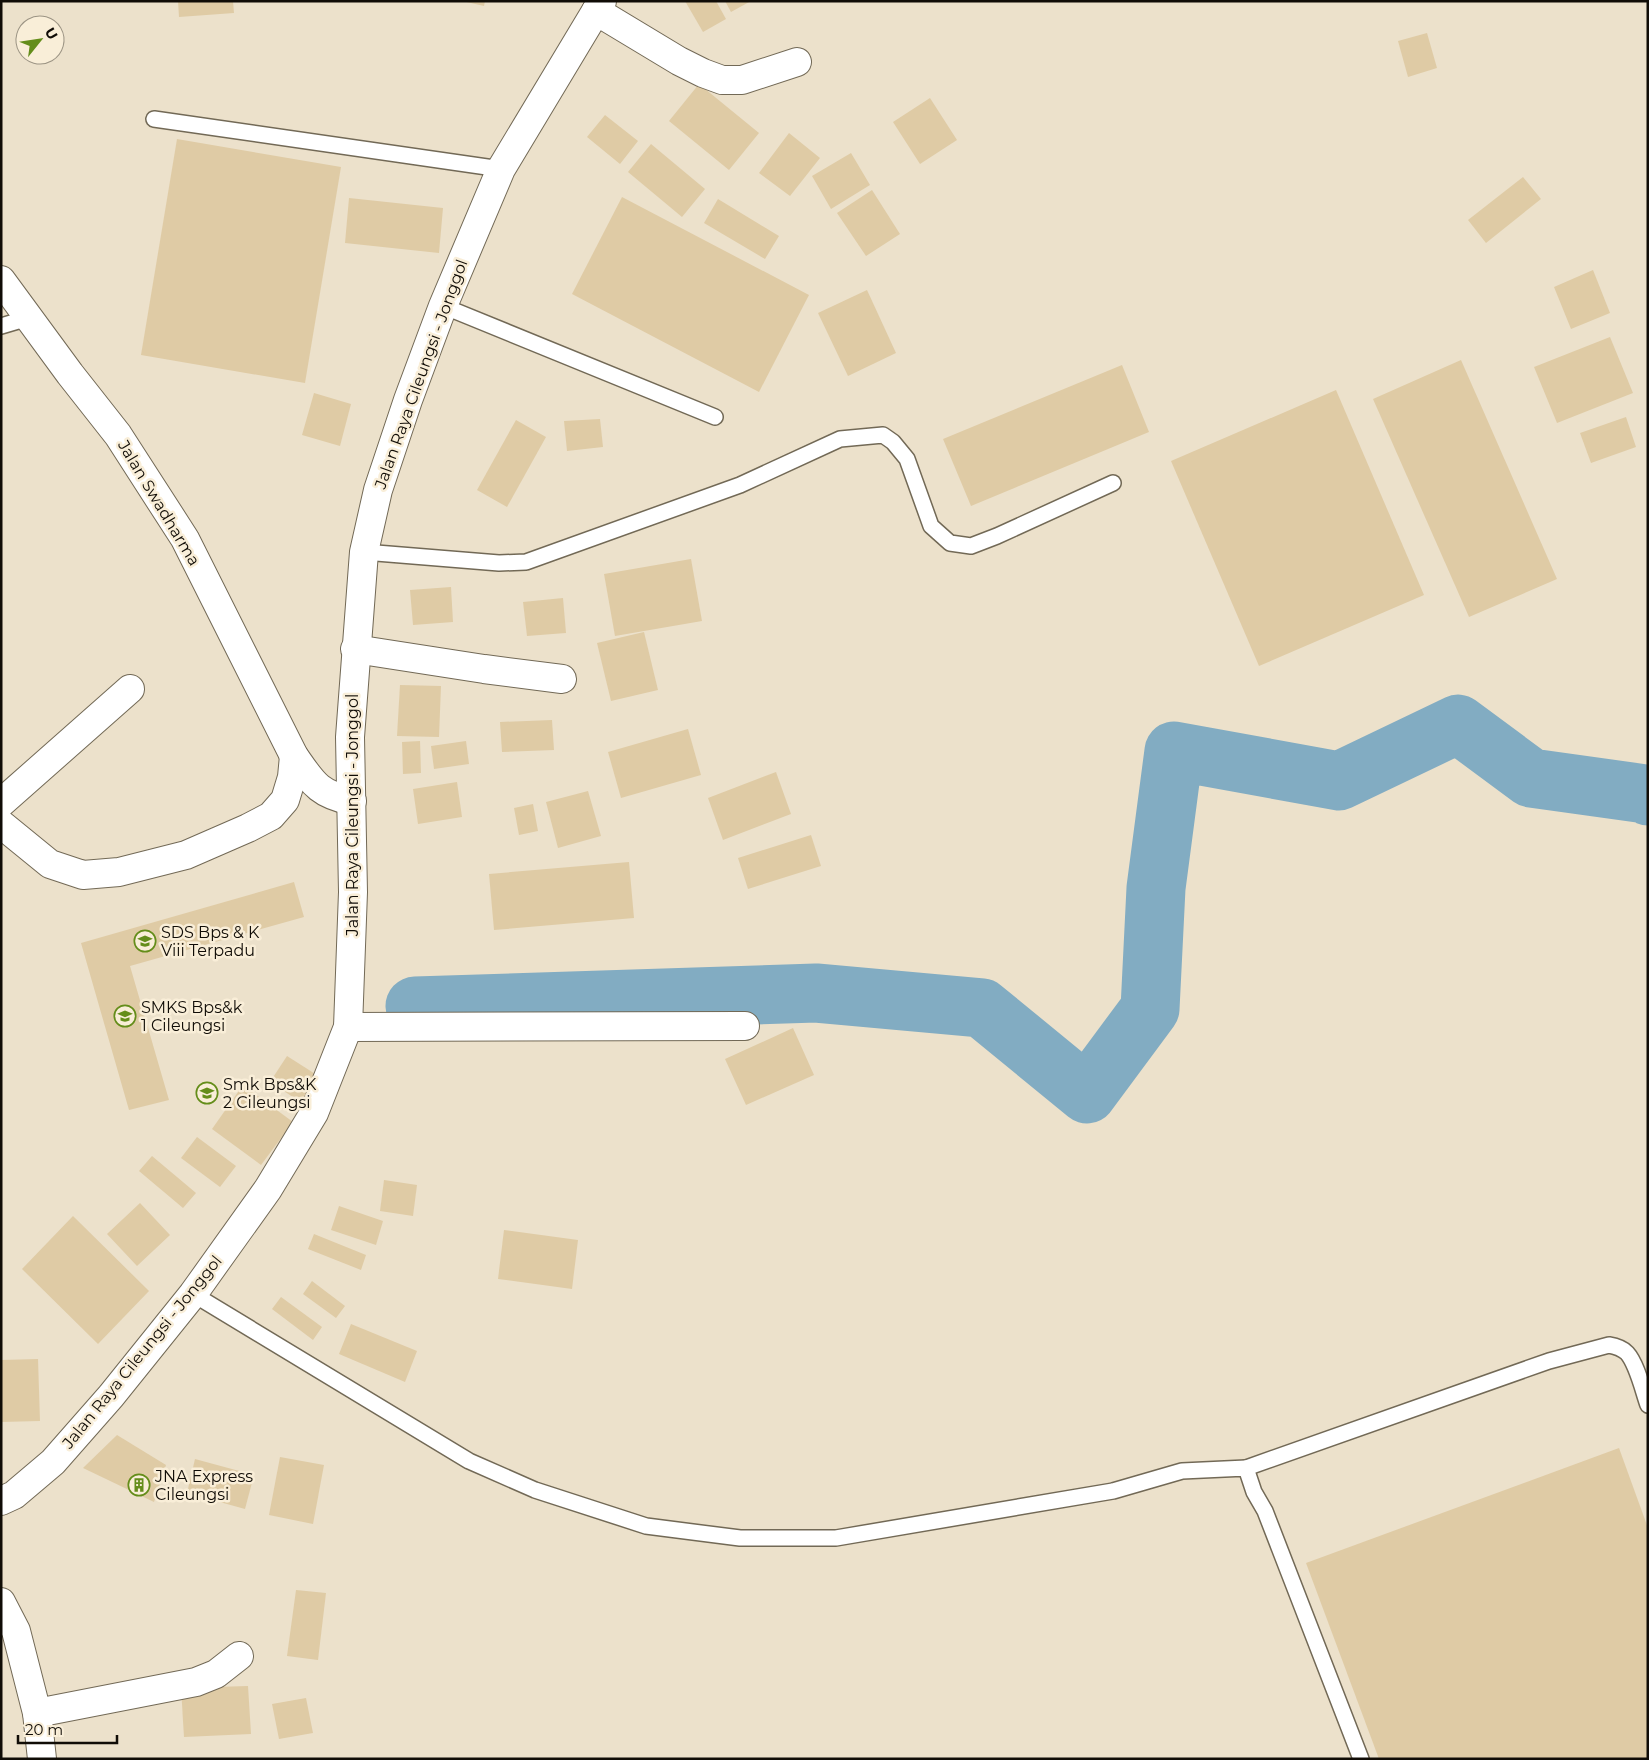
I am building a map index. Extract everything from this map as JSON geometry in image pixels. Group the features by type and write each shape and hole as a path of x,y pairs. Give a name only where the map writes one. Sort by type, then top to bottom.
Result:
{"street":[{"path":"599,6 679,61 704,74 722,80 742,80 797,62"},
{"name":"Jalan Raya Cileungsi - Jonggol","path":"1,1501 14,1495 53,1462 111,1396 193,1294 268,1189 314,1112 348,1027 354,892 350,737 355,648 364,552 378,490 408,400 443,306 501,169 599,6"},
{"name":"Jalan Swadharma","path":"1,280 118,435 185,539 294,756 322,792 335,798 352,802"},
{"path":"355,648 484,669 562,679"},
{"path":"1,804 130,689"},
{"path":"1,824 50,864 83,875 119,872 186,855 271,816 284,800 292,778 294,756"},
{"path":"348,1027 745,1026"},
{"path":"1,1602 16,1631 37,1713 42,1759"},
{"path":"37,1713 196,1682 216,1674 239,1656"}],"lane":[{"path":"154,119 501,169"},
{"path":"443,306 715,417"},
{"path":"1,326 28,318"},
{"path":"364,552 500,563 526,562 740,486 840,439 883,435 893,442 907,459 931,526 950,543 971,546 1113,483"},
{"path":"193,1294 469,1461 535,1490 646,1526 740,1538 836,1538 1113,1491 1182,1471 1246,1468 1549,1361 1609,1344 1627,1353 1634,1366 1648,1405"},
{"path":"1246,1468 1254,1492 1266,1511 1361,1759"}],"building":[{"path":"178,1 233,1 234,13 179,17"},
{"path":"462,1 485,1 484,6"},
{"path":"685,1 716,1 726,19 703,32"},
{"path":"725,1 751,1 731,12"},
{"path":"1427,33 1437,68 1408,77 1398,41"},
{"path":"699,84 759,133 729,170 669,121"},
{"path":"930,98 957,140 920,164 893,122"},
{"path":"605,115 638,141 620,164 587,137"},
{"path":"789,133 820,158 790,196 759,173"},
{"path":"177,139 341,167 305,383 141,355"},
{"path":"651,144 705,189 682,217 628,172"},
{"path":"851,153 870,185 831,209 812,176"},
{"path":"1523,177 1541,199 1486,243 1468,220"},
{"path":"872,190 900,234 866,256 837,213"},
{"path":"622,197 809,295 759,392 572,294"},
{"path":"349,198 443,208 439,253 345,243"},
{"path":"718,199 779,236 765,259 704,223"},
{"path":"1593,270 1610,313 1571,329 1554,287"},
{"path":"867,290 896,353 848,376 818,313"},
{"path":"1610,337 1633,393 1557,423 1534,367"},
{"path":"1461,360 1557,579 1469,617 1373,399"},
{"path":"1122,365 1149,432 971,506 943,439"},
{"path":"1336,390 1424,595 1259,666 1171,461"},
{"path":"314,393 351,404 340,446 302,435"},
{"path":"1626,417 1636,447 1591,463 1580,433"},
{"path":"600,419 603,447 567,451 564,421"},
{"path":"516,420 546,437 507,507 477,490"},
{"path":"691,559 702,621 615,636 604,574"},
{"path":"451,587 453,622 413,625 410,590"},
{"path":"563,598 566,633 527,636 523,602"},
{"path":"644,632 658,690 611,701 597,643"},
{"path":"400,685 441,686 439,737 397,736"},
{"path":"552,720 554,750 502,752 500,722"},
{"path":"688,729 701,775 621,798 608,752"},
{"path":"420,741 421,773 403,774 402,742"},
{"path":"466,741 469,764 434,769 431,746"},
{"path":"776,772 791,814 723,840 708,798"},
{"path":"457,782 462,817 418,824 413,789"},
{"path":"588,791 601,836 558,848 546,802"},
{"path":"533,804 538,831 519,835 514,808"},
{"path":"811,835 821,866 748,889 738,858"},
{"path":"629,862 634,918 494,930 489,874"},
{"path":"294,882 304,917 130,966 169,1100 129,1110 81,943"},
{"path":"793,1028 814,1075 746,1105 725,1059"},
{"path":"287,1056 320,1077 302,1103 270,1082"},
{"path":"243,1085 293,1122 261,1165 212,1129"},
{"path":"197,1137 236,1166 220,1187 181,1158"},
{"path":"152,1156 196,1193 183,1208 139,1171"},
{"path":"384,1180 417,1185 413,1216 380,1211"},
{"path":"140,1203 170,1235 137,1266 107,1234"},
{"path":"339,1206 383,1221 376,1245 331,1230"},
{"path":"73,1216 149,1291 98,1344 22,1269"},
{"path":"504,1230 578,1240 572,1289 498,1279"},
{"path":"314,1234 366,1255 361,1270 308,1249"},
{"path":"312,1281 345,1306 336,1318 303,1294"},
{"path":"281,1297 322,1327 313,1340 272,1309"},
{"path":"351,1324 417,1351 405,1382 339,1354"},
{"path":"38,1359 40,1421 1,1422 1,1360"},
{"name":"JNA Express Cileungsi","path":"117,1435 166,1465 154,1502 83,1468"},
{"path":"1619,1448 1648,1528 1648,1759 1379,1759 1306,1563"},
{"path":"280,1457 324,1465 313,1524 269,1515"},
{"path":"195,1459 254,1475 245,1509 187,1493"},
{"path":"296,1590 326,1593 318,1660 287,1656"},
{"path":"248,1686 251,1734 184,1737 181,1688"},
{"path":"306,1698 313,1733 279,1739 272,1704"}],"waterway":[{"path":"415,1006 816,993 982,1008 1087,1094 1150,1009 1156,888 1174,751 1339,781 1458,724 1531,778 1646,794 1648,796"}],"place":[{"name":"SDS Bps & K Viii Terpadu","path":"145,941"},
{"name":"SMKS Bps&k 1 Cileungsi","path":"125,1016"},
{"name":"Smk Bps&K 2 Cileungsi","path":"207,1093"},
{"name":"JNA Express Cileungsi","path":"139,1485"}]}
